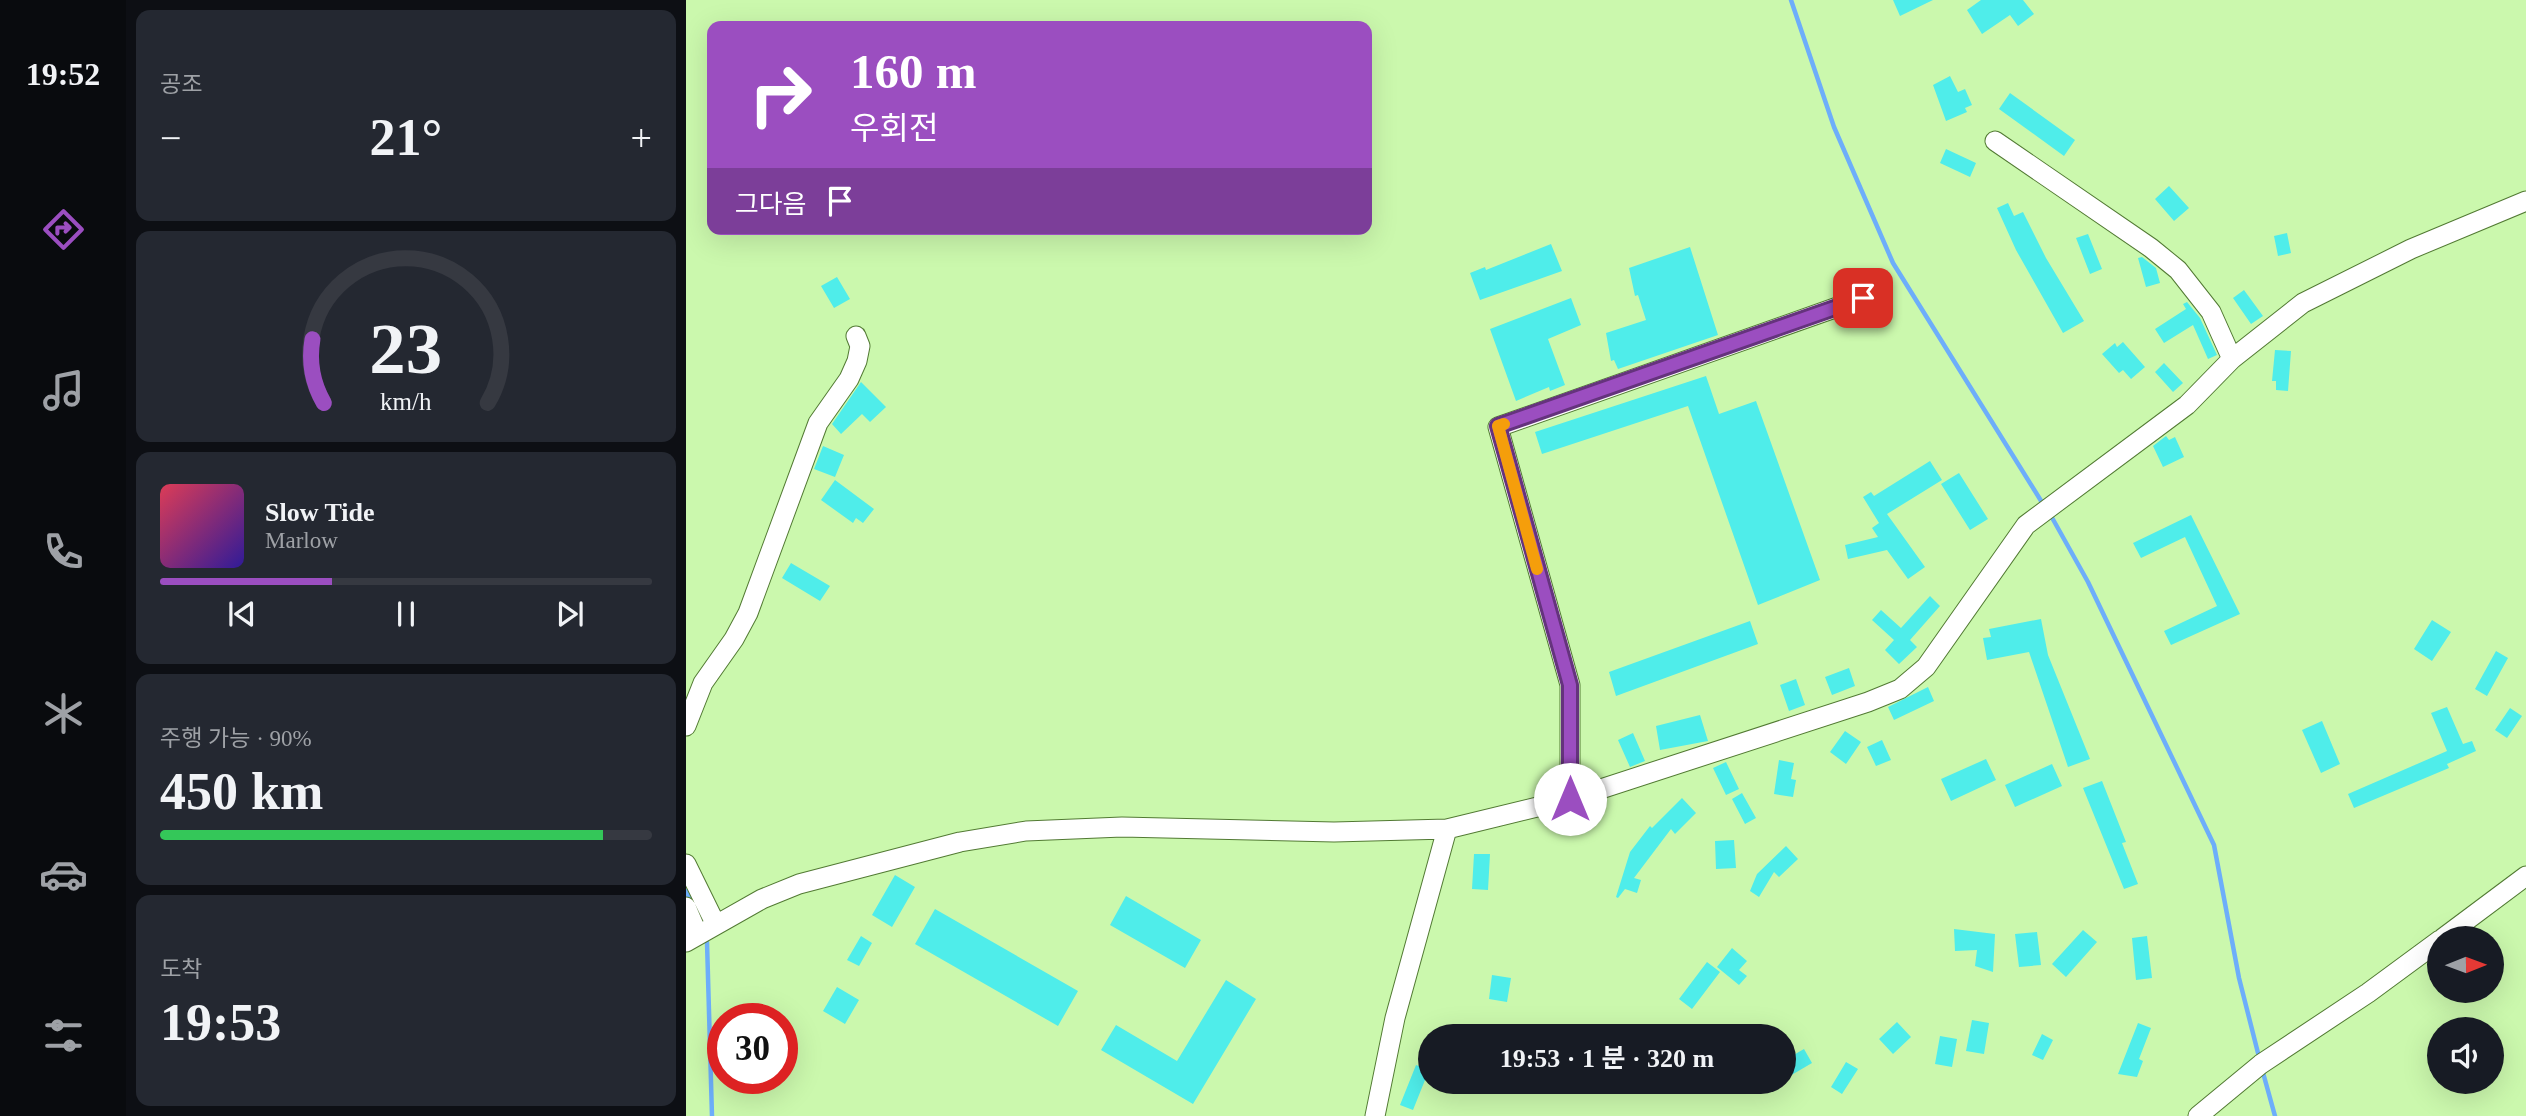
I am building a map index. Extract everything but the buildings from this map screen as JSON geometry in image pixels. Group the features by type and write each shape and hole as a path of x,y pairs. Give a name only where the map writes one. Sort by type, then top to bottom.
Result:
{"street":[{"path":"1995,141 2151,248 2178,270 2211,312 2232,359"},
{"path":"686,907 692,939 762,899 799,884 902,855 1026,831 1122,827 1334,832 1447,829 1570,799 1868,702 1899,689 1926,667 2026,525 2188,405 2232,359 2303,303 2411,249 2526,201"},
{"path":"1570,799 1570,685 1498,426 1863,298"},
{"path":"686,726 703,683 734,639 748,613 818,423 858,362 860,346 856,336"},
{"path":"1375,1116 1395,1018 1447,829"},
{"path":"686,864 716,925"},
{"path":"2459,926 2526,876"},
{"path":"2198,1116 2261,1064 2368,993 2427,949"}],"waterway":[{"path":"1791,0 1834,127 1893,263 2043,504"},
{"path":"2050,514 2088,582 2214,845 2239,978 2259,1057"},
{"path":"686,891 692,903"},
{"path":"707,942 712,1116"},
{"path":"2262,1069 2275,1116"}],"slow traffic":[{"path":"1504,424 1498,426 1537,569"}],"route":[{"path":"1570,799 1570,685 1498,426 1863,298"}]}
